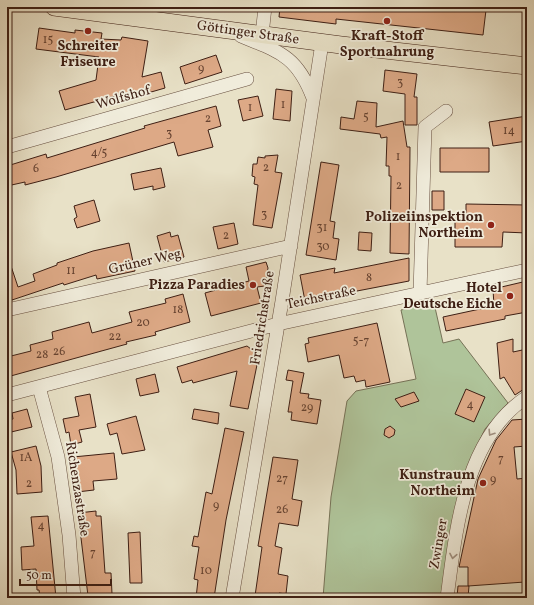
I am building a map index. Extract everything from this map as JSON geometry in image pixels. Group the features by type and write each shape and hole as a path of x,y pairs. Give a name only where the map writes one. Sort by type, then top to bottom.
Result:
{"main road":[{"name":"Göttinger Straße","path":"54,7 322,43 527,66"}],"street":[{"path":"262,35 265,7"},
{"path":"228,30 269,48 290,60 303,74 313,98"},
{"name":"Friedrichstraße","path":"232,598 291,246 322,43"},
{"name":"Wolfshof","path":"7,148 247,79"},
{"path":"420,293 425,127 446,111"},
{"name":"Grüner Weg","path":"7,310 291,246"},
{"name":"Teichstraße","path":"7,395 278,324 527,270"},
{"name":"Richenzastraße","path":"39,387 58,457 69,534 74,598"},
{"name":"Zwinger","path":"447,598 460,516 477,459 490,433 497,423 517,404 527,397"}],"green space":[{"path":"434,303 443,343 459,339 508,403 485,429 471,459 441,598 323,598 331,497 347,401 356,391 416,379 401,310"}],"building":[{"path":"280,7 463,7 486,10 483,35 336,19 336,24 279,17"},
{"path":"39,28 75,33 75,30 102,33 101,39 121,40 122,37 148,41 142,77 161,72 165,88 120,101 119,95 65,110 59,91 96,80 99,57 36,49"},
{"path":"216,55 222,72 185,84 180,67"},
{"path":"385,70 417,74 414,97 417,97 417,125 405,125 405,94 383,91"},
{"path":"276,89 292,91 290,121 273,119"},
{"path":"258,96 263,116 243,121 238,100"},
{"path":"357,101 377,103 376,127 403,121 407,147 410,147 409,254 390,253 391,176 389,176 389,166 386,166 387,137 381,138 380,134 340,129 341,117 354,119"},
{"path":"216,106 221,126 208,130 213,147 178,156 174,142 56,177 25,185 25,182 7,186 7,166 46,154 47,158 145,128 144,126"},
{"path":"527,116 527,141 493,146 489,122"},
{"path":"440,148 489,148 489,172 440,172"},
{"path":"278,155 275,172 282,173 272,228 253,225 258,185 254,184 255,177 252,176 253,164 257,164 258,157 265,158 265,156"},
{"path":"321,162 339,165 330,221 335,222 333,238 339,239 336,260 306,255"},
{"path":"161,168 165,187 153,190 153,186 134,190 131,174"},
{"path":"432,191 444,191 444,210 432,210"},
{"path":"94,200 100,221 77,228 74,219 77,217 74,206"},
{"name":"Polizeiinspektion Northeim","path":"466,204 527,205 527,233 503,232 502,247 455,247 455,218 466,218"},
{"path":"234,223 238,244 218,249 213,227"},
{"path":"170,232 171,237 178,235 184,257 164,262 157,236"},
{"path":"359,232 372,233 371,251 358,250"},
{"path":"129,243 135,271 97,279 96,275 64,285 63,283 12,300 10,295 7,296 7,260 9,260 18,287 35,281 33,274 57,265 57,263 93,251"},
{"path":"409,258 409,281 305,301 300,275 335,268 334,273"},
{"path":"266,262 268,268 265,286 257,287 261,303 211,316 205,293 249,281 246,267"},
{"path":"527,281 527,312 505,316 505,319 446,331 443,317 494,306 493,289"},
{"path":"183,294 190,322 155,332 156,335 126,342 127,344 7,377 7,357 31,351 30,345 53,339 52,332 89,322 92,333 132,322 129,312 166,303 165,299"},
{"path":"377,323 390,382 366,387 365,380 356,382 354,376 344,378 339,355 308,362 305,344 309,343 308,338"},
{"path":"513,339 513,352 527,349 527,387 515,395 504,377 500,379 497,343"},
{"path":"247,346 259,355 248,409 230,406 237,371 193,383 192,380 182,383 177,367"},
{"path":"288,370 304,373 300,393 309,394 308,398 321,400 317,424 291,420 292,412 288,412 293,381 286,380"},
{"path":"155,374 159,392 140,396 136,379"},
{"path":"466,389 485,397 474,422 455,414"},
{"path":"414,392 419,401 401,407 395,399"},
{"path":"90,394 96,427 79,430 82,442 71,445 69,432 66,433 63,419 79,416 75,397"},
{"path":"27,409 32,427 7,433 7,420 13,419 12,413"},
{"path":"194,409 219,413 218,424 192,419"},
{"path":"136,416 145,450 122,454 117,433 110,435 107,424"},
{"path":"527,419 527,446 514,447 517,479 527,478 527,563 524,563 525,582 468,586 468,567 459,567 478,479 496,440 512,420"},
{"path":"390,426 395,430 394,435 389,438 384,435 385,429"},
{"path":"225,428 244,432 226,520 214,598 196,598 198,580 194,579 199,547 192,546 194,536 198,537 206,492 212,494"},
{"path":"36,446 41,466 42,492 17,494 16,470 11,452"},
{"path":"114,453 117,479 93,481 94,490 77,492 73,457"},
{"path":"273,457 298,460 292,499 302,501 298,526 279,523 275,546 282,548 278,574 288,576 286,594 279,593 278,598 255,596 262,547 258,546"},
{"path":"96,511 96,516 101,516 105,573 111,573 112,594 88,596 78,513"},
{"path":"48,516 56,598 40,598 39,590 37,590 36,569 22,570 21,547 34,546 31,517"},
{"path":"140,532 142,583 130,583 128,533"},
{"path":"458,586 469,586 468,597 457,597"}],"place":[{"name":"Kraft-Stoff Sportnahrung","path":"387,21"},
{"name":"Schreiter Friseure","path":"88,31"},
{"name":"Polizeiinspektion Northeim","path":"491,225"},
{"name":"Pizza Paradies","path":"253,285"},
{"name":"Hotel Deutsche Eiche","path":"510,296"},
{"name":"Kunstraum Northeim","path":"483,483"}]}
